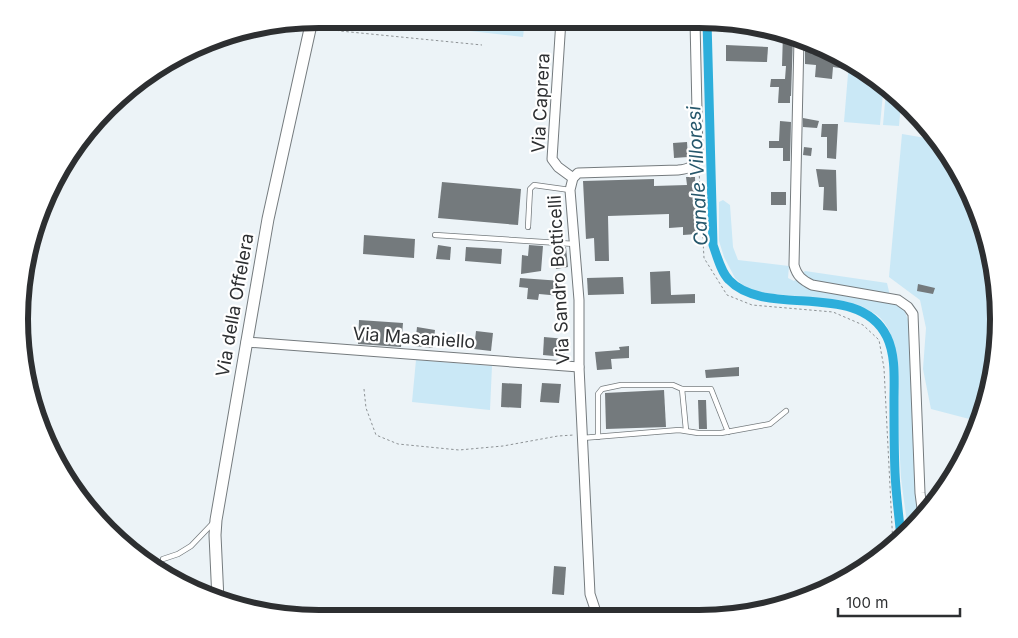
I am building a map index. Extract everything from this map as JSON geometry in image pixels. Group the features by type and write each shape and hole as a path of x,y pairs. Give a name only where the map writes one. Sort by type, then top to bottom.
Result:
{"street":[{"name":"Via della Offelera","path":"218,592 216,520 268,219 309,28"},
{"name":"Via Caprera","path":"561,28 552,159 558,167 573,178"},
{"path":"695,28 698,156"},
{"path":"799,45 794,265 796,273 801,280 812,285 898,300 908,307 913,314 922,506"},
{"name":"Via Sandro Botticelli","path":"595,610 590,594 579,367 579,300 570,190 573,178 578,173 687,169 694,165 698,156"},
{"name":"Via Masaniello","path":"246,342 579,367"}],"lane":[{"path":"528,227 530,189 534,185 570,190"},
{"path":"435,235 575,244"},
{"path":"598,437 598,394 602,389 621,385 673,384 682,389 711,389 728,432"},
{"path":"682,389 686,430"},
{"path":"582,436 598,437 686,430 698,433 728,432 770,424 786,411"},
{"path":"163,559 178,554 191,546 216,520"}],"path":[{"path":"331,28 340,31 482,46"},
{"path":"698,156 704,258 727,295 752,305 833,312 863,325 879,340 884,368 893,537"},
{"path":"364,389 366,408 376,435 398,444 459,450 503,446 558,436 582,436"}],"shaded area":[{"path":"444,28 524,28 523,37"},
{"path":"848,69 883,94 880,125 844,122"},
{"path":"886,96 900,109 899,126 883,125"},
{"path":"902,134 927,138 951,173 968,207 985,262 990,300 990,338 985,376 972,420 931,409 923,369 926,328 920,300 889,277"},
{"path":"723,200 730,205 733,247 738,260 789,266 788,278 794,281 805,271 887,283 891,300 902,305 912,329 920,509 907,523 901,478 897,364 895,349 885,324 877,315 853,305 758,292 745,287 735,278 724,257 719,241 719,202"},
{"path":"416,360 492,366 490,410 412,402"}],"building":[{"path":"783,40 793,43 790,103 778,103 779,87 770,87 771,79 785,79 786,66 782,66"},
{"path":"726,45 768,47 767,62 726,61"},
{"path":"805,48 811,50 811,54 822,55 846,69 833,67 832,79 815,77 816,65 805,64"},
{"path":"803,118 819,121 817,128 803,127"},
{"path":"780,121 791,122 790,161 783,161 783,148 769,148 769,141 779,141"},
{"path":"822,124 838,124 836,159 827,158 827,137 821,137"},
{"path":"687,142 688,157 674,158 673,143"},
{"path":"804,147 812,148 811,156 803,155"},
{"path":"816,169 836,170 837,211 823,210 824,187 819,187"},
{"path":"686,177 695,177 697,234 683,235 683,227 669,228 669,214 608,216 609,261 595,261 594,238 586,239 583,181 654,179 654,186 687,185"},
{"path":"442,182 521,189 518,225 438,218"},
{"path":"771,192 786,192 786,205 771,205"},
{"path":"364,235 415,239 414,258 363,254"},
{"path":"438,245 451,247 450,260 436,259"},
{"path":"529,245 543,246 541,271 521,274 522,255 528,256"},
{"path":"466,247 502,249 501,264 465,261"},
{"path":"566,247 568,267 556,269 554,248"},
{"path":"670,271 671,295 695,294 695,303 651,304 650,272"},
{"path":"623,277 624,294 588,295 587,278"},
{"path":"520,278 562,281 561,296 539,294 538,300 527,299 528,288 519,287"},
{"path":"918,284 935,288 933,294 917,291"},
{"path":"359,320 403,323 401,347 358,344"},
{"path":"417,327 435,330 433,348 415,346"},
{"path":"476,331 493,333 491,351 474,349"},
{"path":"544,337 566,339 564,357 543,355"},
{"path":"629,346 629,358 611,359 612,369 597,370 595,352 620,350 619,347"},
{"path":"739,367 739,376 706,378 705,370"},
{"path":"502,383 522,384 521,408 501,407"},
{"path":"542,383 561,384 559,403 540,402"},
{"path":"664,390 666,427 606,429 605,393"},
{"path":"698,400 706,400 707,429 699,429"},
{"path":"554,566 566,567 564,595 552,594"}],"waterway":[{"name":"Canale Villoresi","path":"707,28 713,245 720,264 729,280 745,291 765,297 834,304 856,309 874,319 887,337 892,352 894,368 895,473 900,529"}]}
